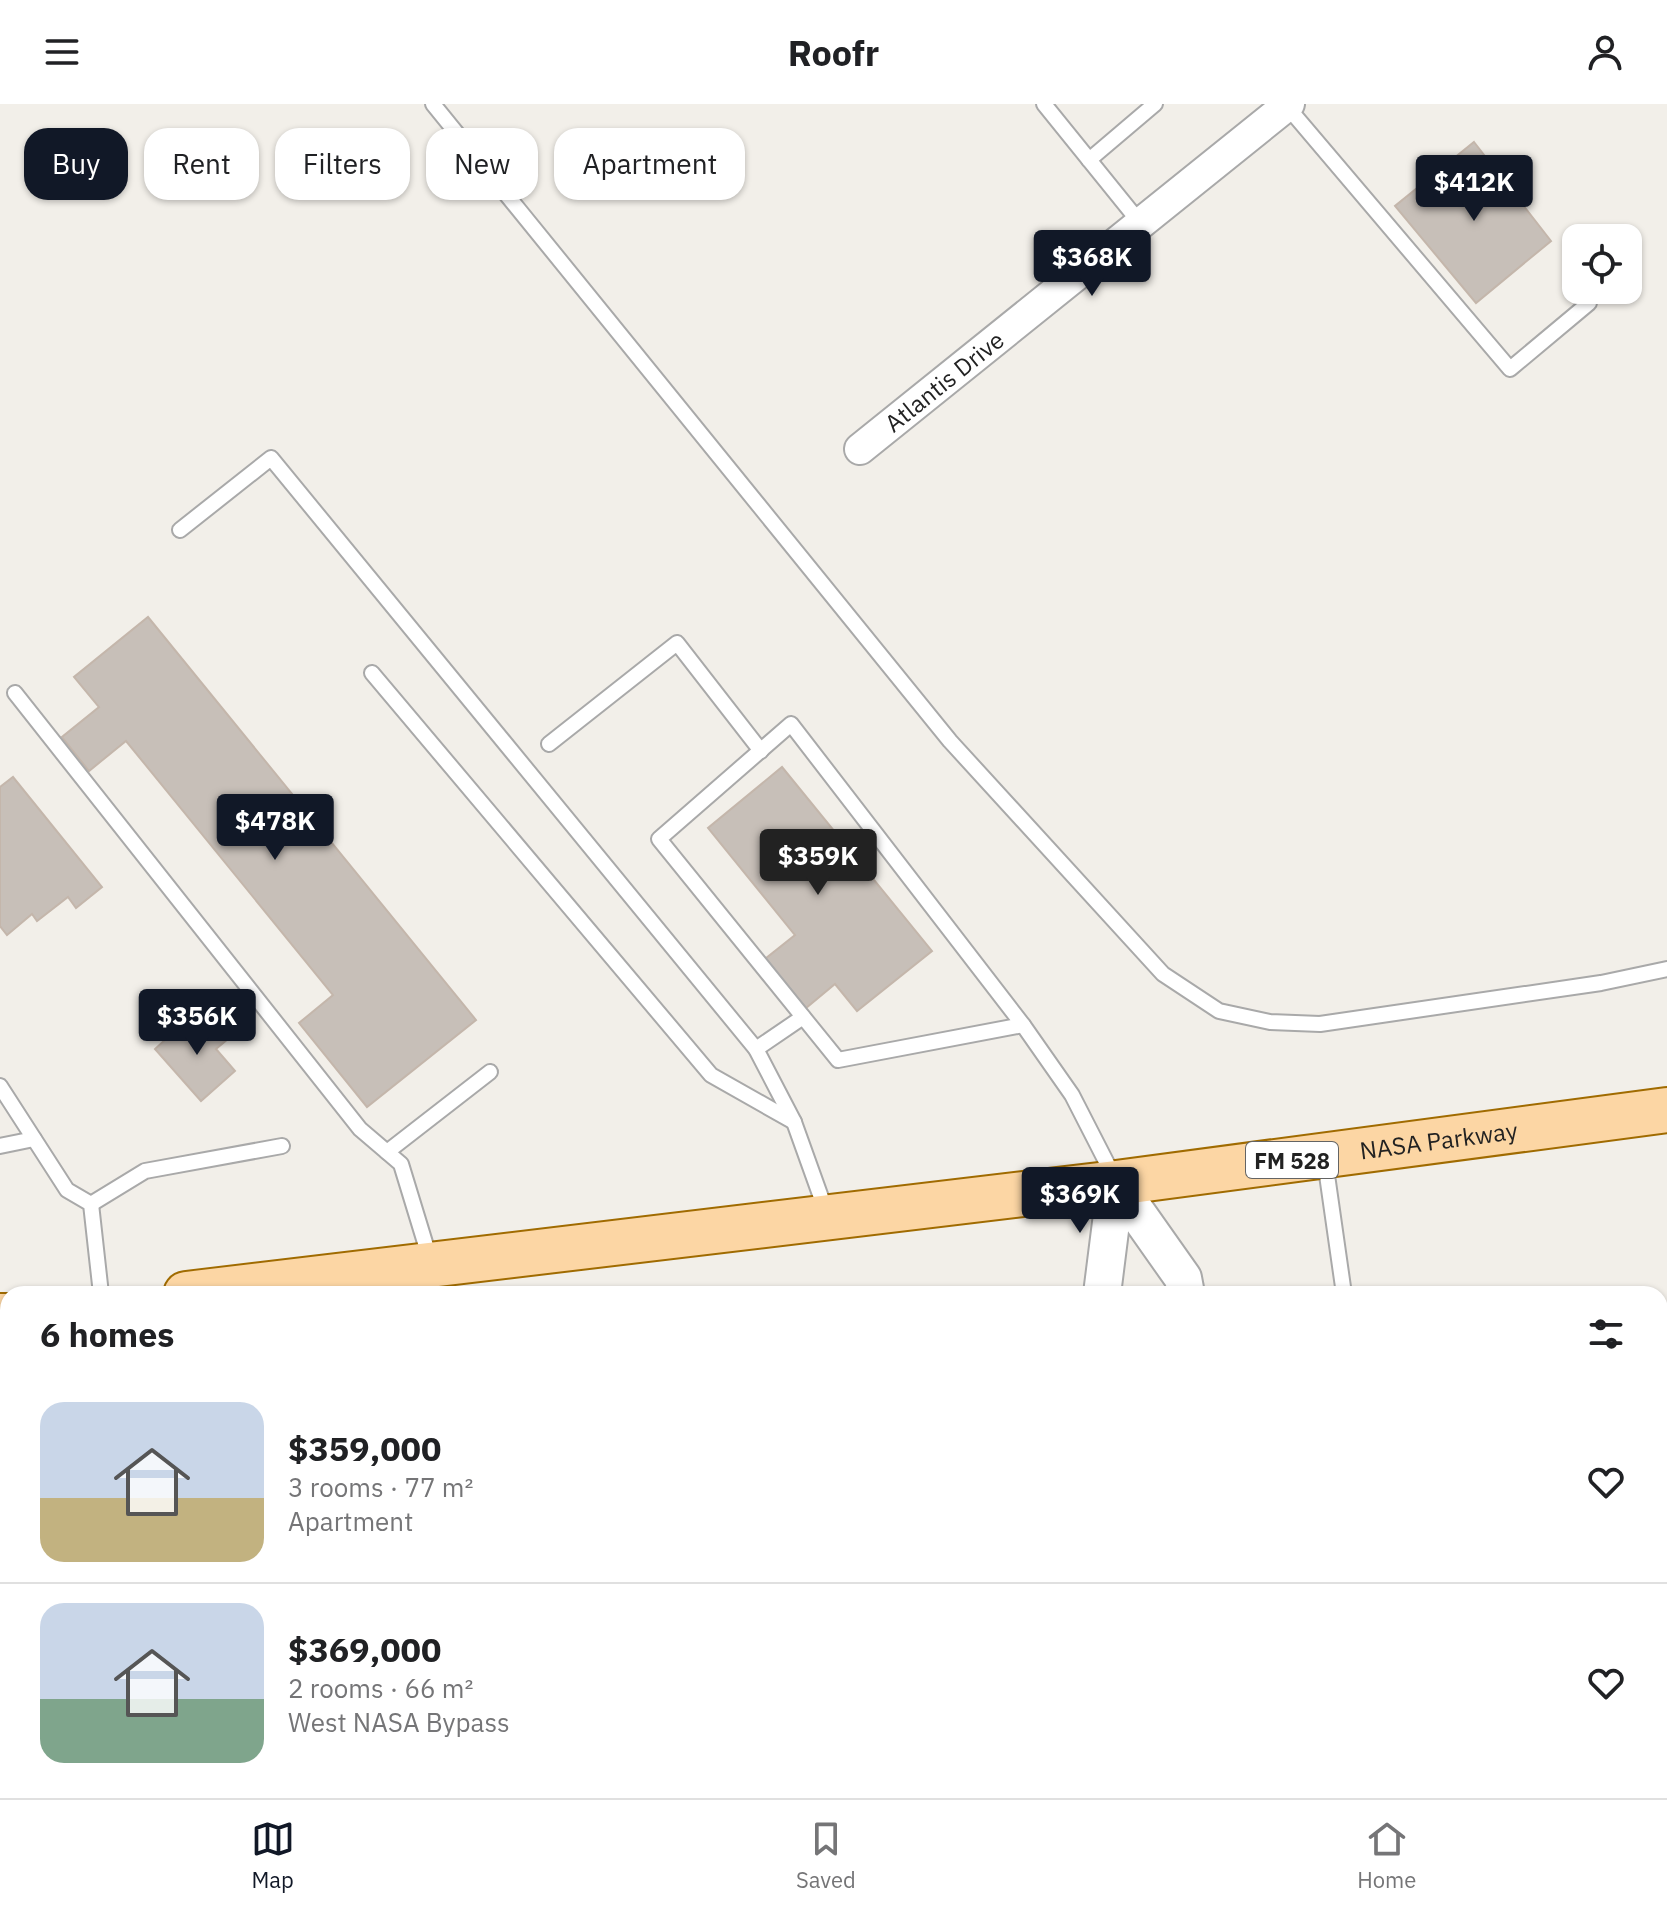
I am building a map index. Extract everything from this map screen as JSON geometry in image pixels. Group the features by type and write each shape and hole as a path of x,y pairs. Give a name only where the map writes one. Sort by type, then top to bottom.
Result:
{"main road":[{"name":"NASA Parkway","path":"1116,1183 1667,1110"},
{"name":"FM 528","path":"251,1286 1116,1183"}],"street":[{"name":"Atlantis Drive","path":"860,449 1287,105"},
{"path":"1103,1286 1116,1183"},
{"path":"1116,1183 1183,1278 1184,1286"}],"lane":[{"path":"433,104 950,741 1163,974 1219,1011 1270,1022 1320,1024 1601,983 1667,969"},
{"path":"1044,104 1141,224"},
{"path":"1089,160 1155,104"},
{"path":"1287,105 1510,369 1588,304"},
{"path":"180,530 271,458 756,1049 794,1122 829,1218"},
{"path":"549,744 677,643 761,751"},
{"path":"372,673 711,1075 794,1122"},
{"path":"15,693 360,1129 401,1164 431,1264"},
{"path":"1023,1025 838,1060 659,839 791,724 1023,1025 1072,1095 1116,1183"},
{"path":"756,1049 803,1017"},
{"path":"387,1152 490,1072"},
{"path":"0,1086 67,1190 91,1204"},
{"path":"0,1146 34,1139"},
{"path":"91,1204 145,1171 282,1146"},
{"path":"1324,1156 1343,1286"},
{"path":"91,1204 100,1286"}],"building":[{"path":"1474,142 1551,241 1476,303 1395,206"},
{"path":"148,617 476,1020 367,1107 299,1023 333,995 126,741 89,771 62,737 99,707 74,677"},
{"path":"782,767 932,951 857,1011 835,984 806,1008 765,959 795,935 708,828"},
{"path":"13,777 102,887 76,908 68,897 37,921 32,914 7,935 0,926 0,787"},
{"path":"189,1018 202,1034 216,1022 229,1038 216,1049 235,1071 201,1101 155,1049"}]}
